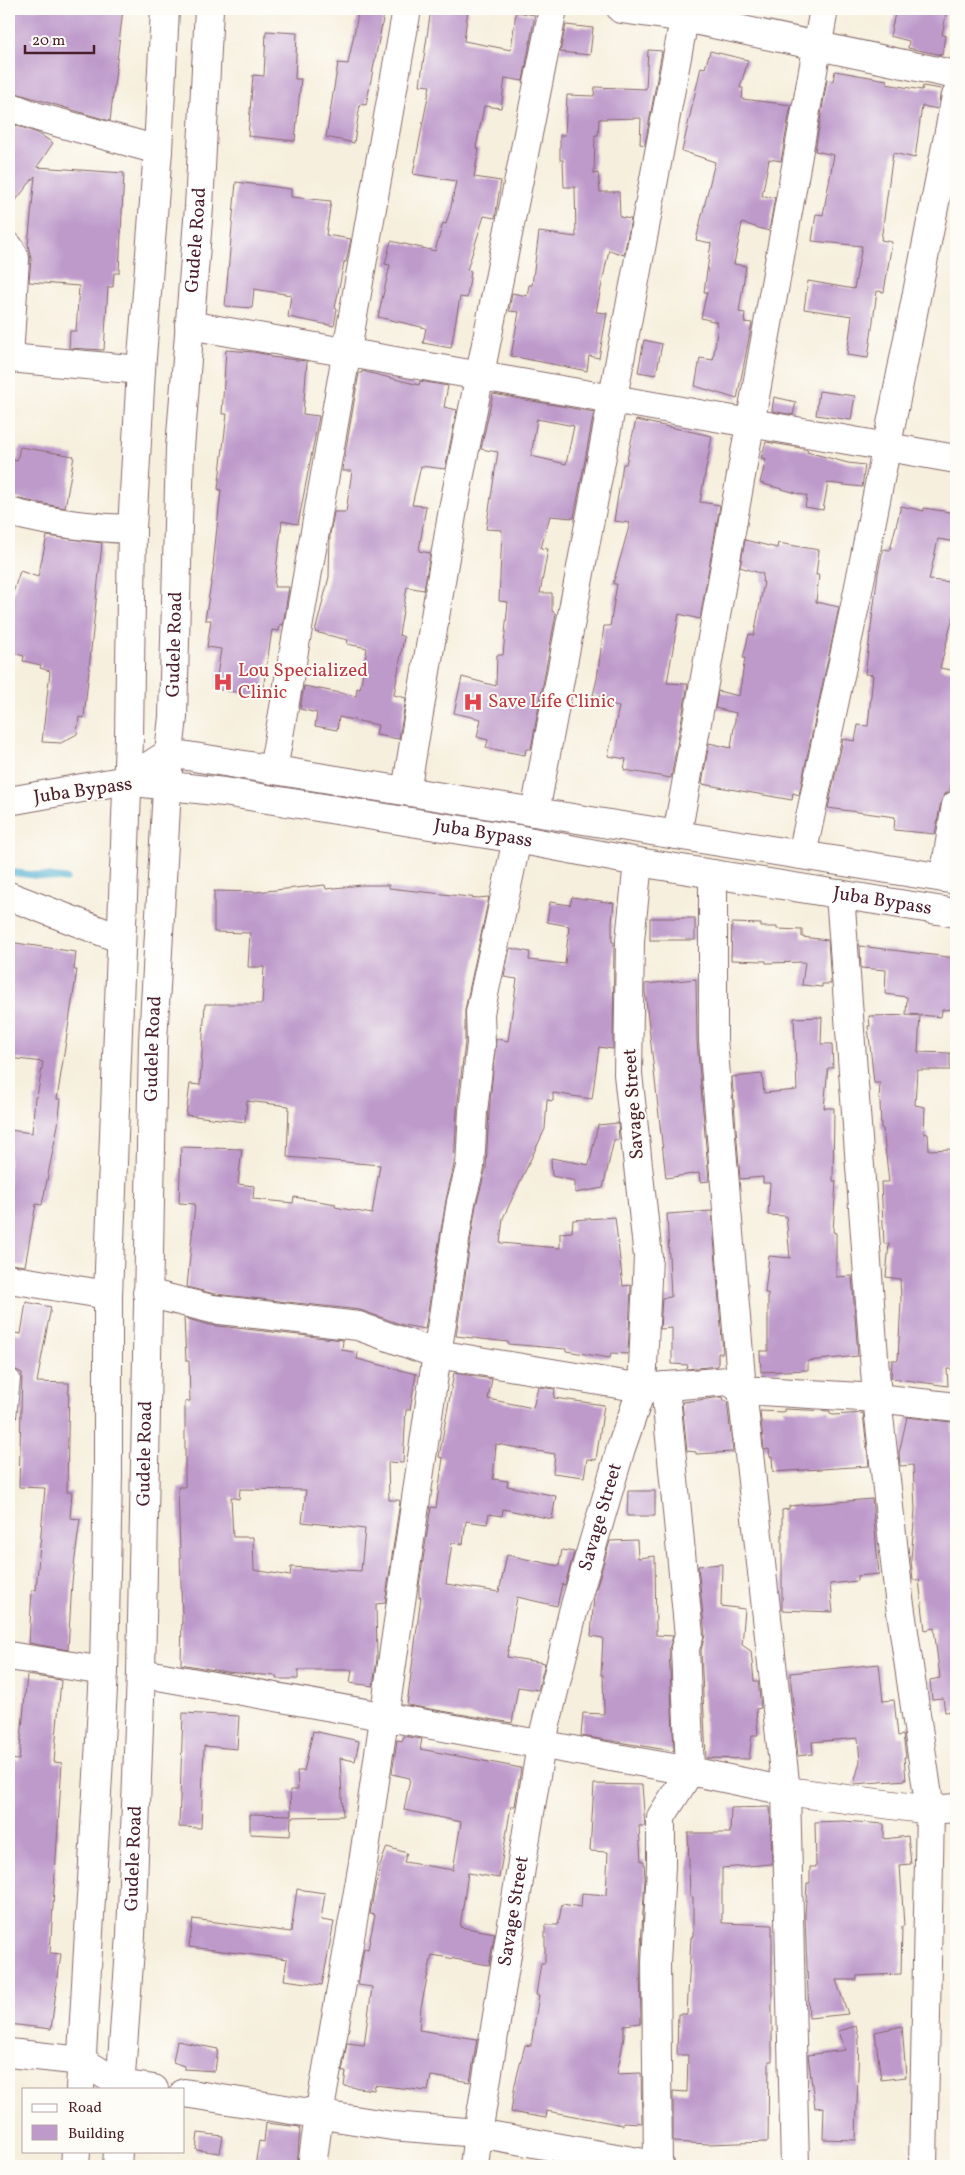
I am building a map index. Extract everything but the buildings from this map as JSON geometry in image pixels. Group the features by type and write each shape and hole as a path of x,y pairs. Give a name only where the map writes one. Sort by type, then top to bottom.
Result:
{"main road":[{"name":"Gudele Road","path":"80,2088 104,1671 108,1474 108,1295 127,780 132,530 141,370 158,150 165,9"},
{"name":"Gudele Road","path":"120,2086 131,1935 141,1673 153,1041 169,753 173,717 180,448 199,207 209,9"},
{"path":"274,770 407,9"},
{"path":"406,791 453,510 553,9"},
{"path":"621,9 685,13 817,46 956,75"},
{"path":"677,835 824,9"},
{"path":"535,812 611,399 685,13"},
{"path":"802,855 956,96"},
{"path":"9,106 38,117 158,150"},
{"path":"9,247 15,258 9,358 141,370"},
{"path":"189,325 956,459"},
{"path":"10,520 39,520 84,528 132,530"},
{"path":"127,780 169,753"},
{"name":"Juba Bypass","path":"169,753 950,879"},
{"name":"Juba Bypass","path":"9,802 127,780 167,787 224,792 517,839 638,862 956,913"},
{"path":"950,879 956,805"},
{"path":"312,2166 319,2114 363,1863 461,1202 470,1167 473,1111 481,1044 480,1013 517,839"},
{"name":"Savage Street","path":"474,2166 541,1745 573,1612 621,1448 653,1387 648,1257 628,1074 630,940 638,862"},
{"path":"713,874 713,1040 742,1390 786,1791 795,2166"},
{"path":"840,894 877,1398 899,1598 943,1809 923,2166"},
{"path":"9,896 120,939"},
{"path":"9,1279 108,1295"},
{"path":"147,1293 212,1309 358,1326 437,1354 653,1387 730,1381 742,1390 877,1398 956,1407"},
{"path":"185,2093 392,2126 478,2133 659,2166 656,1962 661,1866 661,1817 690,1771 685,1648 689,1636 653,1387"},
{"path":"9,1656 104,1671"},
{"path":"141,1673 690,1771 786,1791 943,1809"},
{"path":"9,2053 82,2062 120,2086 143,2088"},
{"path":"74,2166 76,2152"},
{"path":"118,2152 118,2166"}],"lane":[{"path":"9,1417 13,1378"}],"waterway":[{"path":"9,872 66,879"}],"place":[{"name":"Lou Specialized Clinic","path":"223,682"},
{"name":"Save Life Clinic","path":"473,702"}]}
